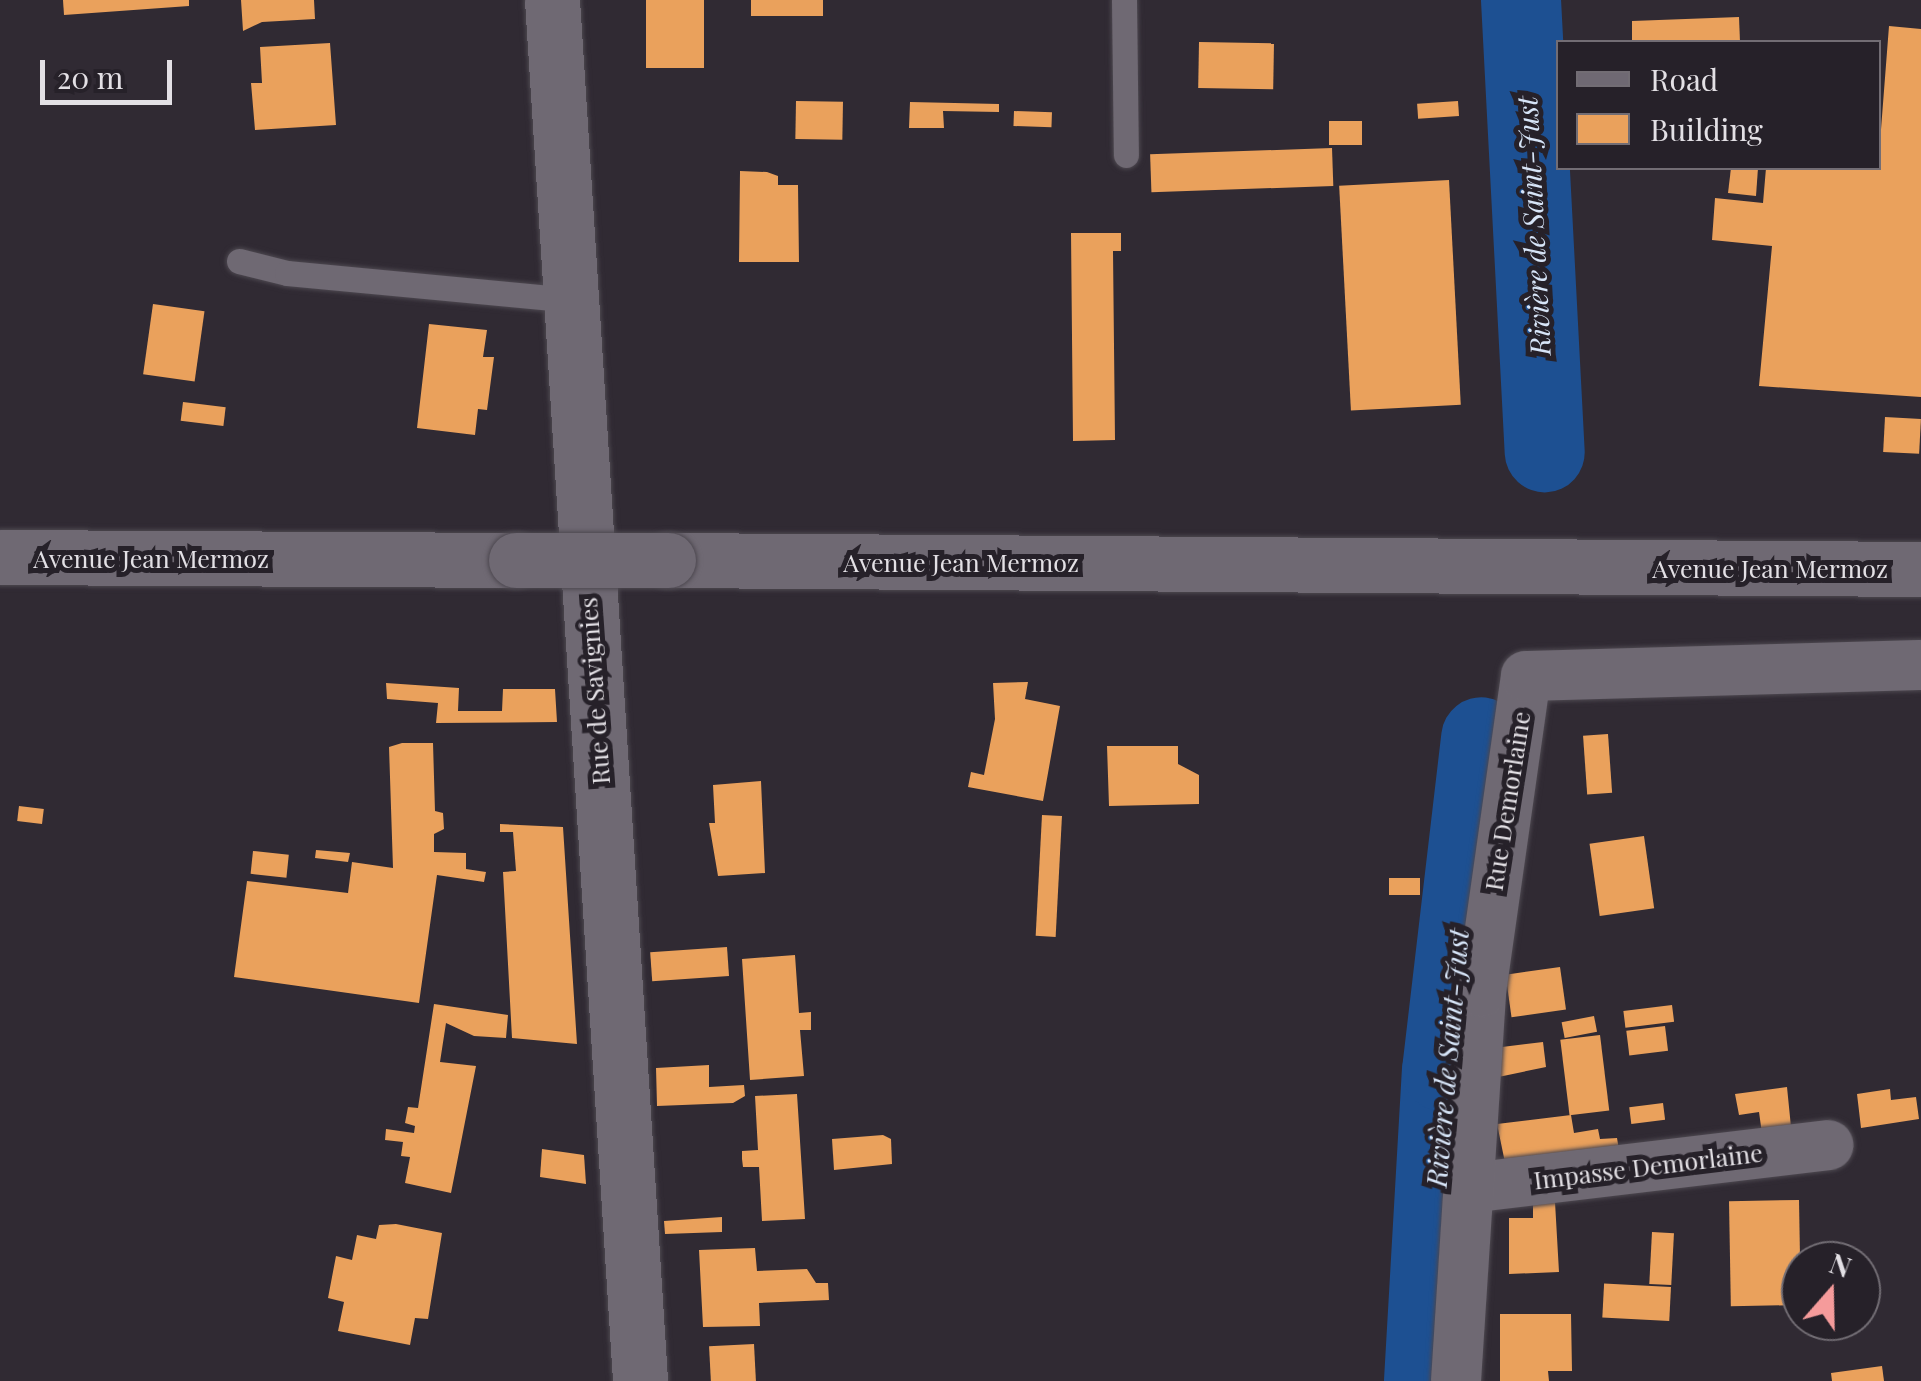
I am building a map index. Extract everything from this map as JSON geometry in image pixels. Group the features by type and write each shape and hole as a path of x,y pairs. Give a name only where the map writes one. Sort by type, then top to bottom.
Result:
{"main road":[{"name":"Rue de Savignies","path":"552,0 640,1381"},
{"name":"Avenue Jean Mermoz","path":"7,557 1921,569"}],"street":[{"name":"Rue Demorlaine","path":"1456,1381 1485,945 1526,676 1921,665"},
{"name":"Impasse Demorlaine","path":"1468,1188 1828,1144"}],"lane":[{"path":"1124,0 1126,154"},
{"path":"240,261 287,273 570,300"}],"building":[{"path":"63,0 189,0 189,6 64,15"},
{"path":"241,0 314,0 315,19 262,22 243,31"},
{"path":"646,0 704,0 704,68 646,68"},
{"path":"751,0 823,0 823,16 751,16"},
{"path":"1739,17 1740,40 1632,40 1632,21"},
{"path":"1889,26 1921,29 1921,397 1759,386 1772,246 1712,240 1715,198 1763,203 1766,170 1881,170"},
{"path":"1199,42 1274,43 1273,89 1198,88"},
{"path":"330,43 336,125 255,130 251,83 262,83 260,47"},
{"path":"796,101 843,102 842,140 795,139"},
{"path":"1458,101 1459,116 1418,119 1417,104"},
{"path":"910,102 999,104 999,112 943,111 944,128 909,128"},
{"path":"1014,111 1052,112 1051,127 1013,126"},
{"path":"1329,121 1362,121 1362,145 1329,145"},
{"path":"1332,148 1333,186 1151,192 1150,154"},
{"path":"1731,170 1758,170 1756,196 1728,193"},
{"path":"740,171 767,172 778,176 778,185 798,185 799,262 739,262"},
{"path":"1449,180 1461,405 1351,410 1339,186"},
{"path":"1071,233 1121,233 1121,251 1113,251 1115,440 1073,441"},
{"path":"153,304 204,311 195,382 143,374"},
{"path":"429,324 487,330 483,357 494,357 487,410 478,409 475,435 417,428"},
{"path":"183,402 226,407 223,426 181,421"},
{"path":"1885,417 1921,419 1919,454 1883,452"},
{"path":"1028,682 1025,699 1060,706 1043,801 968,787 971,772 984,775 995,719 993,683"},
{"path":"386,683 459,688 458,711 502,711 503,689 555,689 557,722 436,723 438,703 387,699"},
{"path":"1608,734 1612,793 1587,795 1583,736"},
{"path":"433,743 435,811 443,813 444,829 434,834 434,852 466,853 466,869 486,872 484,882 437,875 419,1003 234,977 247,881 348,893 352,862 393,868 389,747"},
{"path":"1107,746 1178,746 1178,764 1199,775 1199,804 1109,806"},
{"path":"761,781 765,873 718,876 709,823 715,823 713,785"},
{"path":"19,806 44,809 42,824 17,821"},
{"path":"1042,815 1062,816 1056,937 1036,936"},
{"path":"500,824 563,827 577,1044 512,1038 503,872 516,871 513,832 500,832"},
{"path":"1644,836 1654,908 1600,916 1590,844"},
{"path":"316,850 350,853 348,862 315,858"},
{"path":"253,851 289,855 286,878 251,874"},
{"path":"1389,878 1420,878 1420,895 1389,895"},
{"path":"727,947 729,976 652,981 650,952"},
{"path":"795,955 799,1013 811,1012 811,1030 800,1030 804,1076 750,1080 742,959"},
{"path":"1560,967 1566,1010 1512,1017 1506,975"},
{"path":"434,1004 508,1015 506,1038 474,1036 446,1023 440,1062 476,1066 451,1193 405,1183 410,1157 401,1156 403,1142 385,1140 386,1129 414,1133 415,1126 405,1123 408,1107 418,1108"},
{"path":"1672,1005 1674,1022 1625,1028 1623,1011"},
{"path":"1594,1016 1597,1032 1565,1038 1562,1022"},
{"path":"1665,1026 1668,1051 1629,1056 1626,1031"},
{"path":"1600,1035 1609,1110 1570,1115 1560,1040"},
{"path":"1543,1042 1546,1067 1484,1080 1486,1049"},
{"path":"709,1065 709,1087 744,1085 745,1096 733,1103 657,1106 656,1068"},
{"path":"1787,1087 1792,1137 1763,1141 1759,1112 1739,1115 1735,1094"},
{"path":"1890,1089 1891,1100 1916,1097 1919,1119 1861,1128 1857,1094"},
{"path":"797,1094 805,1219 762,1221 759,1167 743,1167 742,1159 742,1151 758,1150 755,1096"},
{"path":"1663,1103 1665,1120 1631,1124 1629,1107"},
{"path":"1571,1115 1574,1133 1598,1129 1600,1139 1617,1138 1621,1161 1508,1177 1497,1124"},
{"path":"883,1135 891,1139 892,1164 834,1170 832,1139"},
{"path":"542,1149 584,1155 586,1184 540,1177"},
{"path":"1799,1200 1800,1241 1781,1241 1781,1305 1731,1306 1729,1201"},
{"path":"1533,1201 1555,1202 1559,1272 1509,1274 1509,1218 1533,1218"},
{"path":"722,1217 722,1232 665,1234 664,1221"},
{"path":"396,1224 442,1233 428,1319 415,1318 410,1345 338,1331 344,1302 328,1298 336,1256 352,1260 357,1235 376,1239 379,1225"},
{"path":"1652,1232 1674,1233 1671,1285 1649,1284"},
{"path":"755,1248 757,1271 807,1269 816,1283 828,1283 829,1300 759,1303 760,1326 703,1327 699,1250"},
{"path":"1604,1283 1671,1287 1669,1321 1602,1317"},
{"path":"1500,1314 1571,1314 1572,1371 1548,1371 1549,1381 1500,1381"},
{"path":"754,1344 756,1381 711,1381 709,1346"},
{"path":"1882,1366 1884,1381 1832,1381 1831,1373"}],"waterway":[{"name":"Rivière de Saint-Just","path":"1521,0 1545,452"},
{"name":"Rivière de Saint-Just","path":"1424,1381 1442,1071 1481,737"}]}
